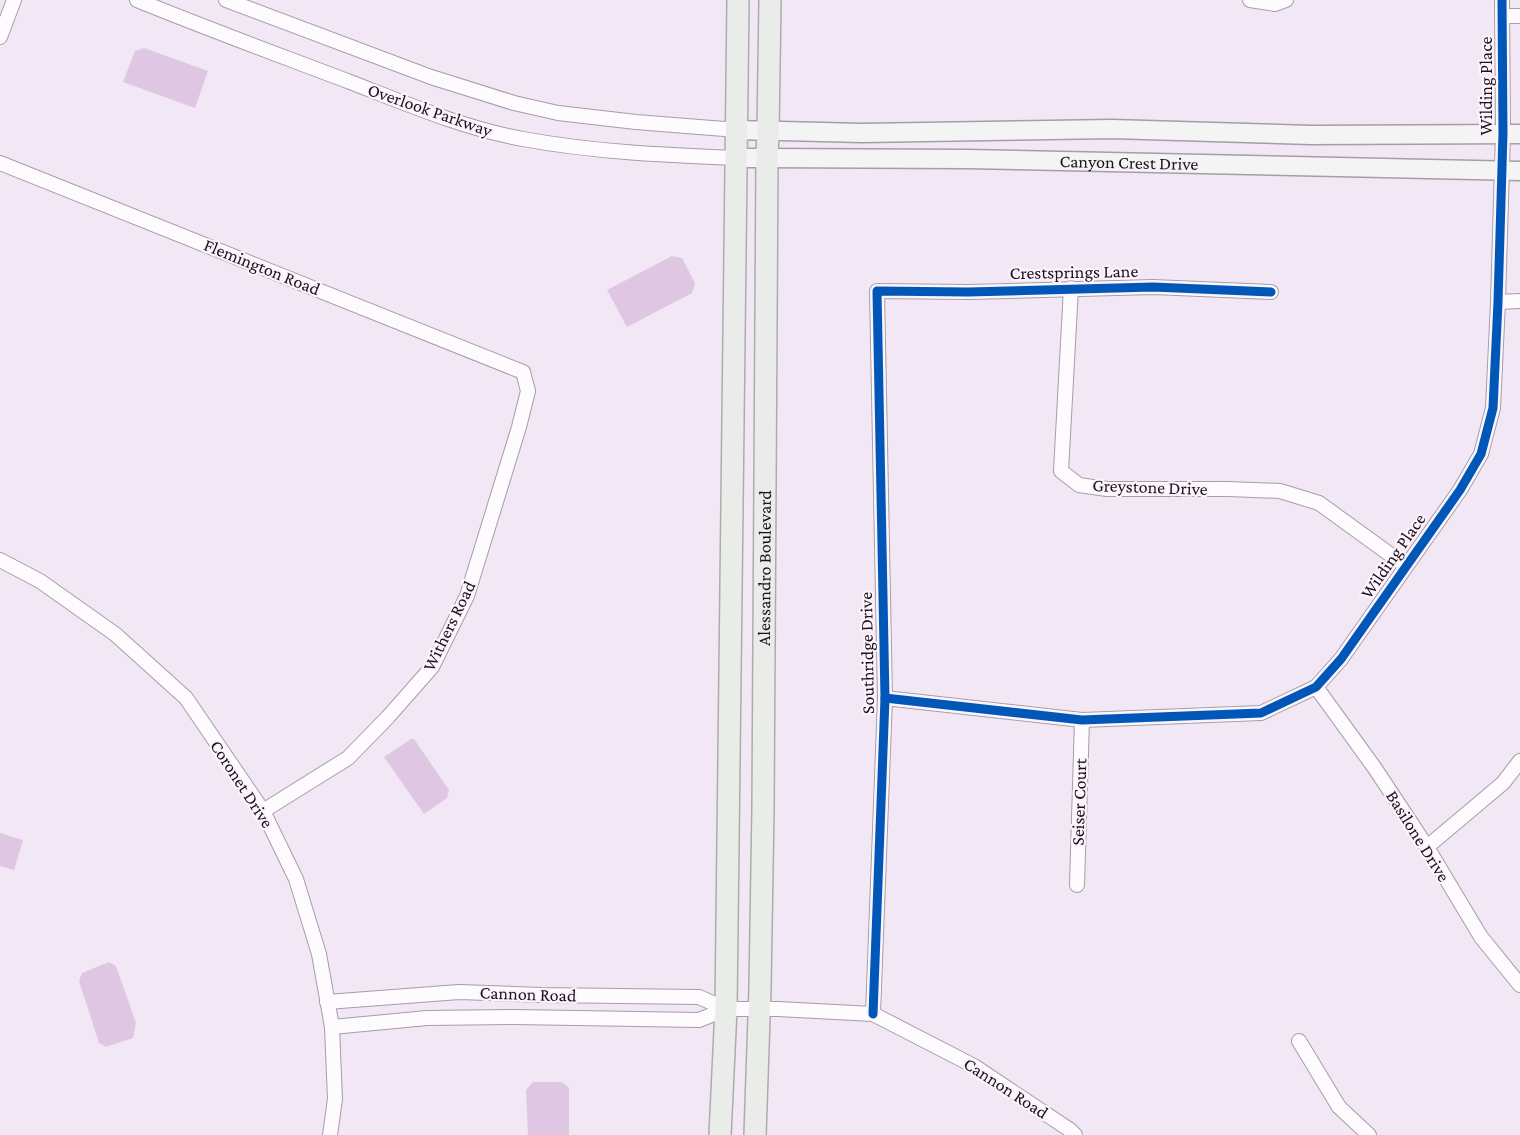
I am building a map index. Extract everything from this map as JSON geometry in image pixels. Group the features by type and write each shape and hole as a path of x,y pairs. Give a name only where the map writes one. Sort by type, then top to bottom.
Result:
{"main road":[{"name":"Alessandro Boulevard","path":"720,1135 726,1009 738,0"},
{"name":"Alessandro Boulevard","path":"755,1135 760,1009 763,808 770,0"},
{"name":"Canyon Crest Drive","path":"737,129 862,133 1112,129 1311,135 1511,134"},
{"name":"Canyon Crest Drive","path":"736,158 967,159 1511,171"}],"street":[{"path":"0,37 14,0"},
{"name":"Overlook Parkway","path":"137,0 444,118 487,130 522,139 598,150 736,158"},
{"name":"Overlook Parkway","path":"226,0 431,77 514,103 558,113 636,122 737,129"},
{"path":"1250,0 1275,4 1286,0"},
{"name":"Wilding Place","path":"885,698 1082,720 1261,712 1316,687 1341,659 1460,490 1481,454 1493,408 1498,302 1511,171 1511,134 1502,0"},
{"path":"1502,16 1520,16"},
{"name":"Flemington Road","path":"0,163 524,372"},
{"name":"Crestsprings Lane","path":"877,291 968,292 1153,287 1271,292"},
{"name":"Greystone Drive","path":"1071,288 1060,471 1079,485 1107,489 1280,491 1319,503 1406,566"},
{"name":"Southridge Drive","path":"873,1014 885,698 877,291"},
{"path":"1498,302 1520,301"},
{"name":"Withers Road","path":"263,811 348,758 432,667 467,596 519,427 528,391 524,372"},
{"name":"Coronet Drive","path":"0,560 40,581 115,634 186,698 263,811 296,879 319,954 332,1027 335,1099 330,1135"},
{"name":"Basilone Drive","path":"1316,687 1374,767 1427,847 1481,937 1520,985"},
{"name":"Seiser Court","path":"1077,885 1082,720"},
{"path":"1427,847 1503,783 1520,761"},
{"name":"Cannon Road","path":"327,1002 459,992 699,997 726,1009"},
{"name":"Cannon Road","path":"332,1027 427,1018 699,1020 726,1009 873,1014 974,1066 1070,1133"},
{"path":"1299,1041 1339,1107 1369,1135"}],"shaded area":[{"path":"144,48 208,71 195,108 123,82 135,51"},
{"path":"672,256 682,258 695,283 692,293 627,327 607,290"},
{"path":"414,739 449,790 447,798 424,814 384,757"},
{"path":"0,833 23,840 14,870 0,866"},
{"path":"109,962 116,966 136,1023 133,1038 106,1047 99,1043 79,981 82,973"},
{"path":"533,1082 562,1082 569,1088 569,1135 528,1135 526,1090"}],"cycle path":[{"path":"885,698 1082,720 1261,713 1316,687 1341,659 1460,490 1481,454 1493,408 1503,133 1502,0"},
{"path":"873,1014 885,698 877,291 968,292 1153,287 1271,292"}]}
